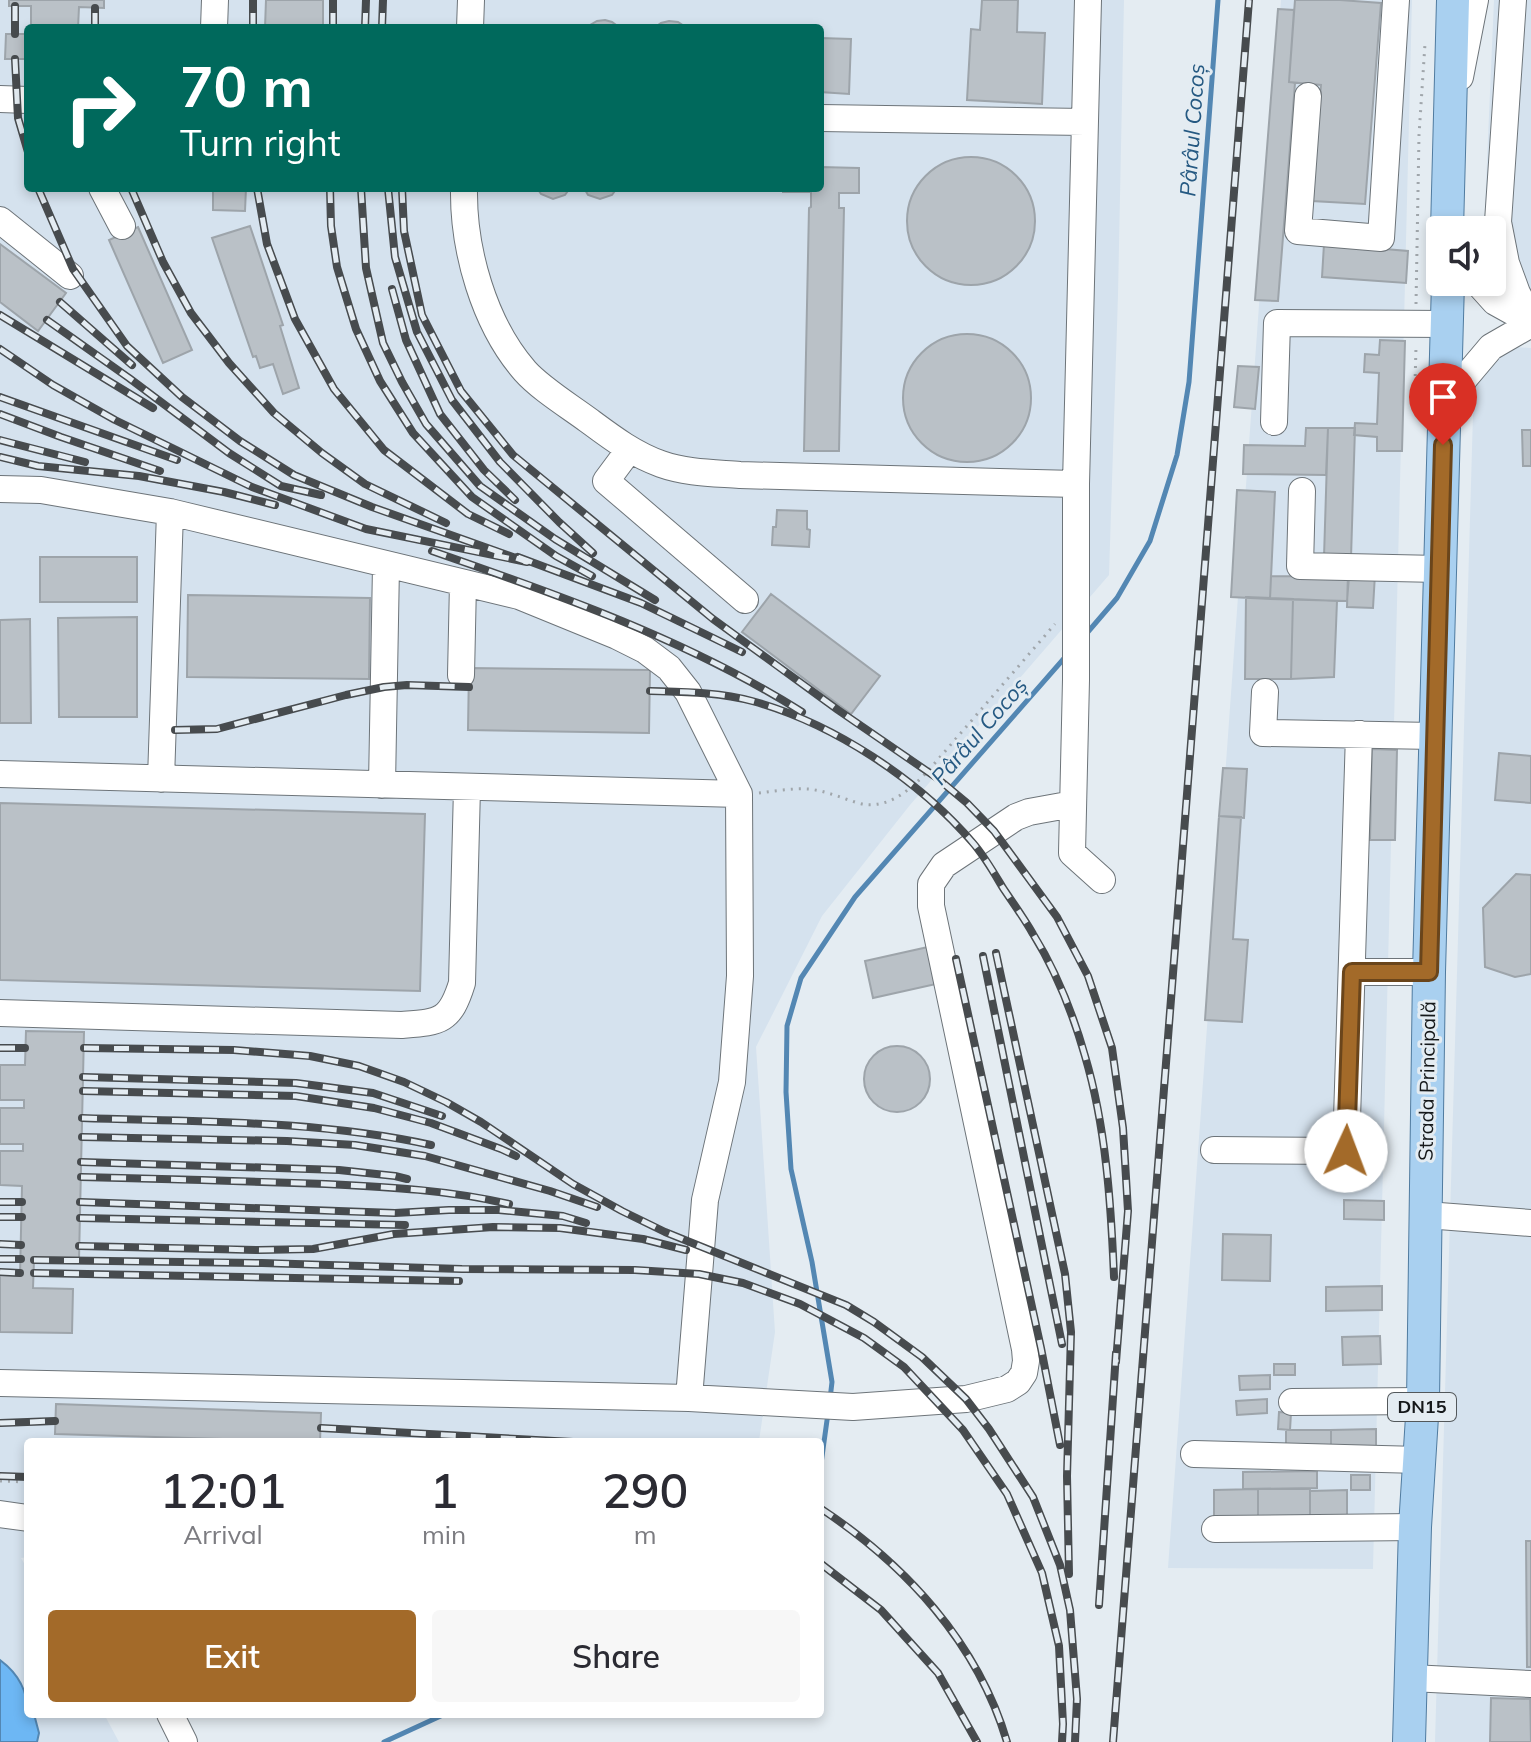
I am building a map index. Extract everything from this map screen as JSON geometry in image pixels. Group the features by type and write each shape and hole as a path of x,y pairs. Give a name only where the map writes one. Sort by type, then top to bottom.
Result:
{"main road":[{"path":"1450,216 1453,0"},
{"name":"DN15","path":"1448,296 1448,324"},
{"name":"Strada Principală","path":"1409,1742 1415,1527 1423,1401 1434,736 1448,324"}],"street":[{"path":"214,24 215,0"},
{"path":"470,24 471,0"},
{"path":"1088,0 1076,484 1068,608 1076,680 1072,853 1102,880"},
{"path":"1308,96 1298,231 1381,238 1396,0"},
{"path":"1451,116 1475,0"},
{"path":"1513,0 1498,222 1506,263 1531,322"},
{"path":"0,99 24,100"},
{"path":"824,118 1085,122"},
{"path":"104,192 122,226"},
{"path":"464,192 470,248 485,304 501,339 527,373 629,450 663,465 711,473 1076,484"},
{"path":"0,220 70,276"},
{"path":"1490,296 1531,322"},
{"path":"1443,424 1464,379 1491,347 1531,322"},
{"path":"1274,422 1277,323 1448,324"},
{"path":"629,450 606,481 745,600"},
{"path":"0,489 41,490 170,512 519,596 645,650 669,668 688,692 739,794 740,976 732,1082 705,1200 689,1398"},
{"path":"1302,491 1300,566 1439,569"},
{"path":"161,779 170,512"},
{"path":"382,785 386,566"},
{"path":"461,675 463,583"},
{"path":"1265,692 1263,733 1434,736"},
{"path":"1214,1150 1346,1151 1359,734"},
{"path":"0,774 739,794"},
{"path":"0,1013 402,1025 443,1018 456,1004 462,983 467,788"},
{"path":"0,1383 689,1398 853,1407 966,1399 1007,1389 1018,1382 1024,1373 1025,1349 930,895 931,884 944,865 1005,823 1029,812 1073,804"},
{"path":"1352,972 1429,972"},
{"path":"1426,1215 1531,1223"},
{"path":"1292,1402 1423,1401"},
{"path":"1194,1454 1419,1460"},
{"path":"0,1514 24,1517"},
{"path":"1215,1529 1415,1527"},
{"path":"1411,1678 1531,1684"},
{"path":"172,1718 184,1742"}],"path":[{"path":"1415,384 1419,135 1425,45"},
{"path":"739,794 809,789 862,804 885,803 902,795 928,771 1068,608"},
{"path":"0,1481 24,1482"}],"shaded area":[{"path":"0,0 1124,0 1109,575 910,805 822,916 756,1047 775,1332 759,1438 24,1438 24,1558 21,1558 24,1563 24,1718 106,1718 119,1742 0,1742"},
{"path":"1281,0 1412,0 1373,1569 1168,1568"},
{"path":"1494,0 1531,0 1531,309 1481,306 1481,296 1506,296 1506,216 1485,216"},
{"path":"1475,344 1531,348 1531,1742 1435,1742"}],"water":[{"path":"0,1660 21,1684 24,1718 35,1718 39,1733 37,1742 0,1742"}],"building":[{"path":"9,0 104,0 104,8 79,7 78,24 31,24 31,6 9,6"},
{"path":"266,0 323,0 323,24 265,24"},
{"path":"982,0 1018,0 1017,32 1045,33 1042,104 967,100 971,29 980,30"},
{"path":"1295,0 1381,3 1365,204 1312,201 1321,85 1289,82"},
{"path":"1278,9 1294,10 1289,82 1295,83 1278,301 1255,300"},
{"path":"605,20 615,24 592,24"},
{"path":"669,21 681,24 660,24"},
{"path":"6,34 24,34 24,59 5,59"},
{"path":"824,38 851,39 849,94 824,92"},
{"path":"971,157 996,162 1016,176 1030,196 1035,221 1030,246 1016,266 996,280 971,285 946,280 926,266 912,246 907,221 912,196 926,176 946,162"},
{"path":"824,167 859,168 859,193 839,193 839,208 844,208 839,451 804,451 811,192 824,192"},
{"path":"213,192 246,192 245,211 213,210"},
{"path":"540,192 567,192 553,199"},
{"path":"586,192 614,192 600,199"},
{"path":"250,226 283,325 280,326 299,388 283,394 273,364 260,368 256,356 253,357 212,238"},
{"path":"138,227 192,350 163,363 109,240"},
{"path":"0,244 66,293 38,331 0,302"},
{"path":"1324,244 1408,251 1406,283 1322,277"},
{"path":"967,334 991,339 1012,353 1026,374 1031,398 1026,422 1012,443 991,457 967,462 943,457 922,443 908,422 903,398 908,374 922,353 943,339"},
{"path":"1380,340 1405,341 1402,451 1377,451 1377,437 1354,435 1355,423 1377,424 1379,373 1364,372 1365,354 1379,355"},
{"path":"1238,366 1259,367 1255,409 1234,407"},
{"path":"1306,428 1328,428 1326,475 1243,474 1244,445 1305,446"},
{"path":"1328,428 1355,428 1351,558 1324,557"},
{"path":"1522,430 1531,430 1531,466 1523,466"},
{"path":"1237,490 1275,492 1270,599 1231,597"},
{"path":"777,510 807,511 809,547 772,545"},
{"path":"40,557 137,557 137,602 40,602"},
{"path":"1348,573 1375,574 1373,608 1347,607"},
{"path":"1271,576 1349,577 1347,601 1270,599"},
{"path":"771,594 880,676 851,714 742,632"},
{"path":"188,595 370,598 369,679 187,677"},
{"path":"1246,597 1293,599 1291,679 1245,679"},
{"path":"1293,599 1337,601 1334,677 1291,679"},
{"path":"137,617 137,717 59,717 58,618"},
{"path":"30,619 31,723 0,723 0,620"},
{"path":"469,668 650,670 649,733 468,730"},
{"path":"1372,749 1397,750 1395,840 1370,840"},
{"path":"1499,753 1531,756 1531,803 1495,800"},
{"path":"1223,768 1247,769 1244,818 1219,816"},
{"path":"0,803 425,814 420,991 0,980"},
{"path":"1219,816 1241,817 1233,939 1248,940 1242,1022 1205,1020"},
{"path":"1516,874 1531,875 1531,974 1515,977 1485,967 1483,908"},
{"path":"928,947 936,984 873,998 865,961"},
{"path":"26,1031 84,1032 79,1259 34,1258 33,1288 73,1289 72,1333 0,1332 0,1275 20,1276 22,1186 0,1185 0,1151 23,1151 23,1144 0,1144 0,1108 24,1108 24,1100 0,1100 0,1065 25,1065"},
{"path":"897,1046 920,1056 930,1079 920,1102 897,1112 874,1102 864,1079 874,1056"},
{"path":"1344,1200 1384,1201 1384,1220 1344,1219"},
{"path":"1223,1234 1271,1235 1270,1281 1222,1280"},
{"path":"1382,1286 1382,1310 1326,1311 1326,1287"},
{"path":"1380,1336 1381,1364 1343,1365 1342,1337"},
{"path":"1274,1364 1295,1364 1295,1375 1274,1375"},
{"path":"1270,1375 1270,1389 1240,1390 1239,1376"},
{"path":"1267,1399 1267,1413 1237,1415 1236,1401"},
{"path":"56,1404 321,1413 320,1438 55,1434"},
{"path":"1279,1412 1291,1413 1290,1430 1278,1429"},
{"path":"1376,1429 1376,1447 1331,1448 1331,1430"},
{"path":"1286,1430 1331,1430 1331,1448 1286,1449"},
{"path":"1317,1471 1317,1488 1243,1489 1243,1472"},
{"path":"1351,1475 1370,1475 1370,1490 1351,1490"},
{"path":"1258,1489 1258,1519 1214,1519 1214,1490"},
{"path":"1258,1489 1310,1489 1310,1518 1258,1519"},
{"path":"1347,1490 1347,1518 1310,1518 1310,1491"},
{"path":"1526,1541 1531,1541 1531,1667 1527,1667"},
{"path":"1530,1690 1531,1742 1490,1742 1491,1698 1530,1699"}],"waterway":[{"name":"Pârâul Cocoș","path":"1087,633 1117,598 1150,541 1177,455 1189,382 1218,0"},
{"name":"Pârâul Cocoș","path":"830,1399 832,1382 812,1262 791,1169 786,1092 787,1026 801,978 855,897 1067,655"},
{"name":"Pârâul Cocoș","path":"824,1442 828,1413"},
{"name":"Pârâul Cocoș","path":"384,1742 436,1718"}],"railway":[{"path":"253,0 253,24"},
{"path":"333,0 333,24"},
{"path":"365,24 366,0"},
{"path":"382,24 383,0"},
{"path":"1113,1742 1249,0"},
{"path":"15,6 15,34"},
{"path":"95,8 95,24"},
{"path":"15,59 18,118 24,138"},
{"path":"0,349 53,385 115,420 252,487 366,529 527,562 372,507 294,475 240,441 182,397 127,346 73,269 40,192"},
{"path":"133,192 163,262 191,313 229,363 274,413 365,484 446,523"},
{"path":"258,192 267,244 295,319 334,389 384,450 468,514 509,534"},
{"path":"330,192 337,267 356,329 380,381 413,433 472,497 556,556 592,576"},
{"path":"361,192 366,268 383,343 426,424 480,486 555,539 655,600"},
{"path":"388,192 395,257 417,332 452,400 500,462 593,553"},
{"path":"402,192 404,231 422,315 461,391 513,455 713,619 937,778 967,803 994,831 1057,917 1088,976 1112,1048 1123,1128 1128,1211 1116,1362"},
{"path":"392,289 406,340 440,414 484,470 515,500"},
{"path":"60,302 132,365"},
{"path":"0,315 153,408"},
{"path":"47,320 229,453 281,486 321,495"},
{"path":"0,397 177,460"},
{"path":"0,414 160,471"},
{"path":"0,440 85,462"},
{"path":"0,457 38,466 139,476 275,505"},
{"path":"432,551 575,602 668,641 759,686 802,712"},
{"path":"518,557 641,603 742,652"},
{"path":"175,730 217,729 384,687 469,687"},
{"path":"650,691 740,698 813,724 901,776 927,797 977,848 1041,948 1063,993 1080,1040 1103,1138 1114,1277"},
{"path":"996,953 1065,1274 1071,1332 1067,1476 1069,1574"},
{"path":"983,956 1062,1344"},
{"path":"956,959 1060,1445"},
{"path":"0,1048 25,1048"},
{"path":"84,1048 234,1050 310,1056 359,1066 404,1082 446,1102 573,1184 622,1211 665,1232 846,1305 874,1322 922,1357 966,1399 1033,1497 1060,1565 1070,1610 1077,1699 1075,1742"},
{"path":"83,1077 296,1083 373,1093 442,1116"},
{"path":"83,1091 296,1096 374,1108 431,1123 516,1156"},
{"path":"82,1118 301,1127 431,1145"},
{"path":"82,1137 355,1145 425,1156 597,1207"},
{"path":"81,1162 339,1170 407,1179"},
{"path":"81,1177 372,1186 441,1192 509,1204"},
{"path":"0,1202 22,1202"},
{"path":"80,1202 395,1213 499,1210 563,1216 586,1223"},
{"path":"0,1217 22,1217"},
{"path":"80,1218 405,1225"},
{"path":"79,1246 313,1249 394,1234 493,1227 560,1228 643,1239 686,1250"},
{"path":"0,1244 21,1245"},
{"path":"0,1259 21,1259"},
{"path":"34,1260 635,1270 699,1274 743,1283 800,1304 864,1338 904,1367 963,1430 1007,1494 1042,1573 1059,1646 1062,1742"},
{"path":"0,1272 20,1273"},
{"path":"34,1273 459,1281"},
{"path":"1099,1605 1116,1353"},
{"path":"0,1423 55,1421"},
{"path":"321,1428 501,1438"},
{"path":"0,1476 24,1477"},
{"path":"824,1511 881,1554 909,1581 958,1639 978,1672 1007,1742"},
{"path":"824,1566 881,1610 938,1673 977,1742"}],"route":[{"path":"1346,1151 1352,972 1429,972 1443,445"}]}
